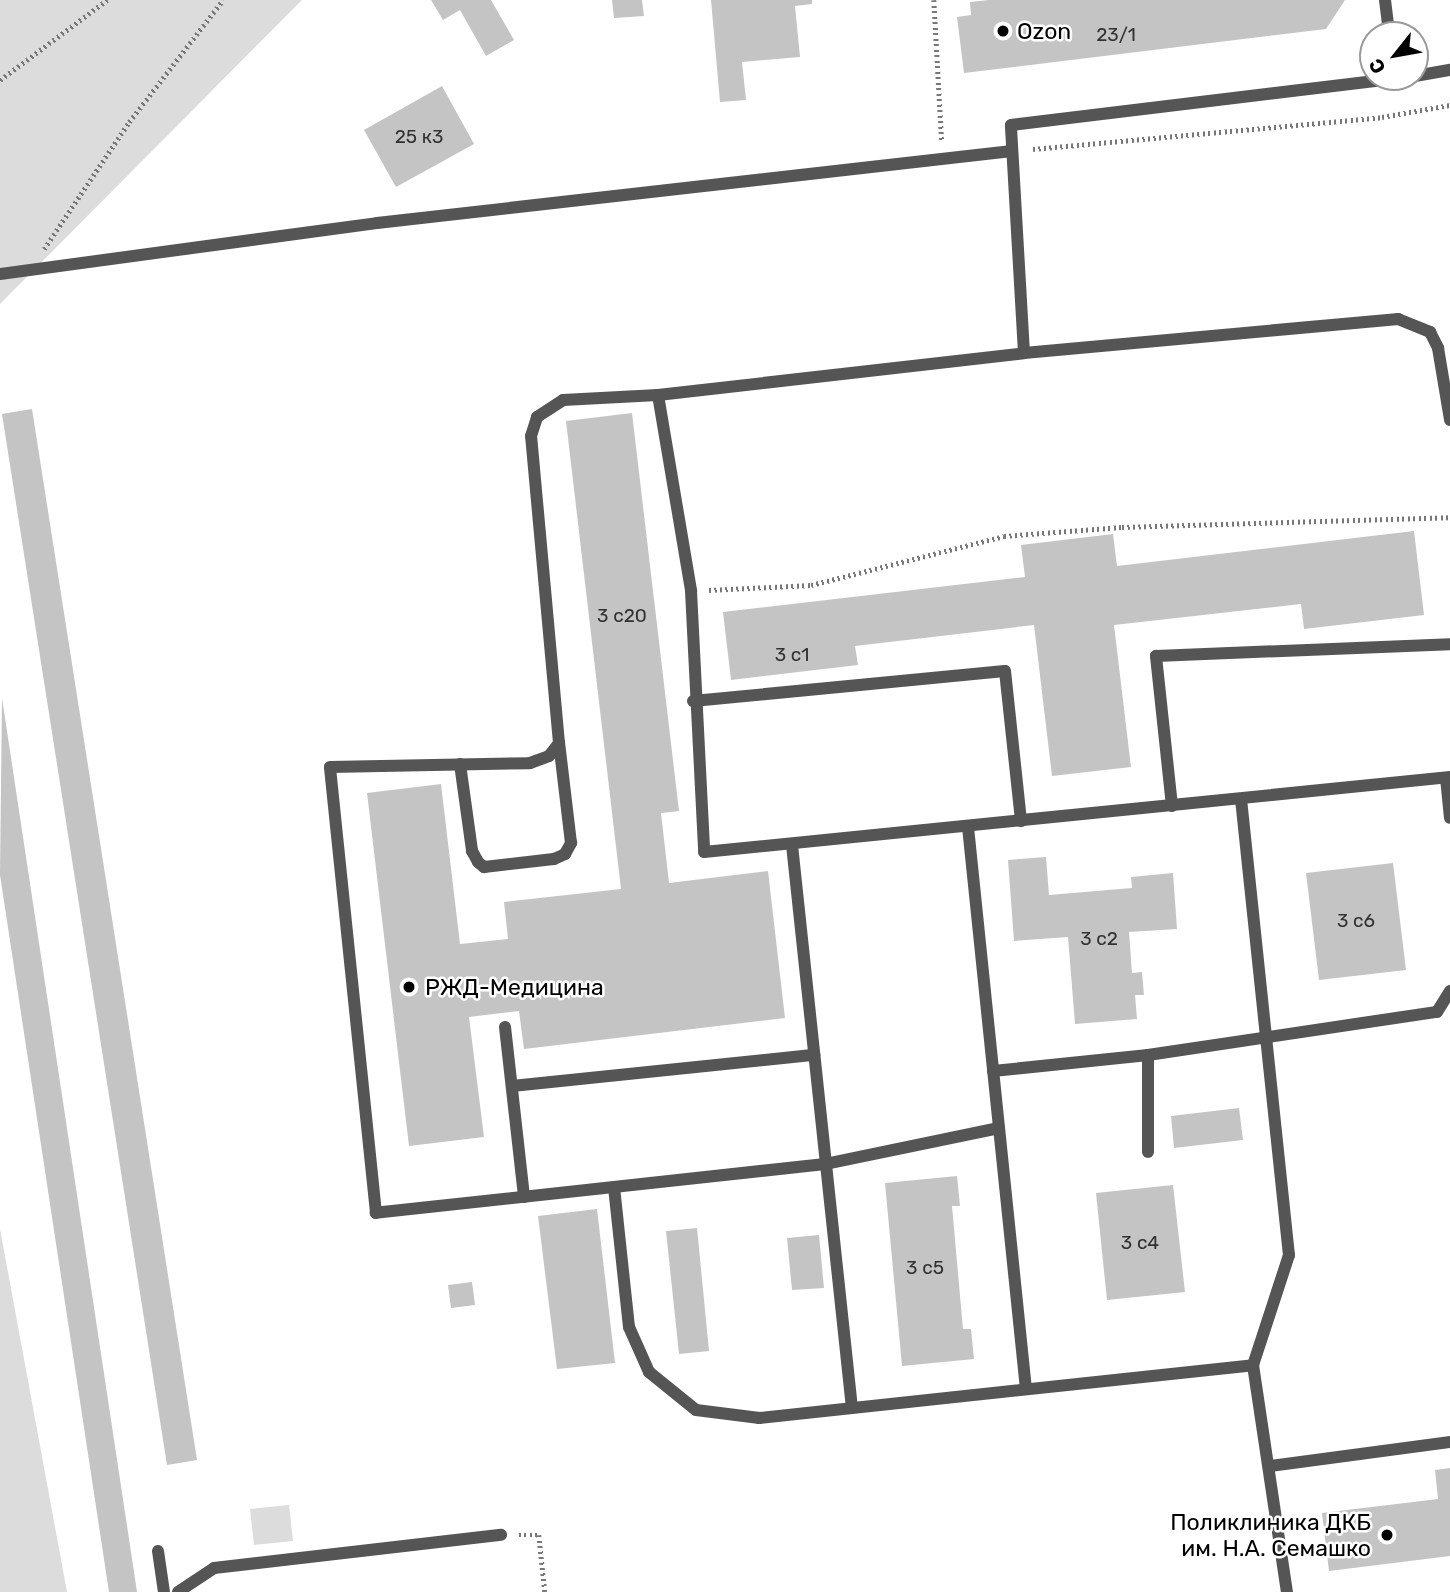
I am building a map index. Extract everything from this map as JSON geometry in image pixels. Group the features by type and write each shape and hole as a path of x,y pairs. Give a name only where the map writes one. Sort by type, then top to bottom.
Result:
{"lane":[{"path":"1385,0 1387,21"},
{"path":"1429,74 1450,70"},
{"path":"1024,353 1011,125 1359,82"},
{"path":"0,274 32,267 1012,151"},
{"path":"460,764 472,851 478,862 484,867 554,859 565,855 571,843 559,743 531,436 537,417 563,400 658,395 1024,353 1398,319 1430,332 1438,348 1450,420"},
{"path":"658,395 691,591 693,701 704,852 1448,777 1450,818"},
{"path":"1172,806 1156,656 1450,644"},
{"path":"693,701 1005,671 1021,821"},
{"path":"559,743 549,756 530,763 330,767 376,1213 825,1164 999,1128"},
{"path":"1241,799 1289,1255 1253,1365 1287,1592"},
{"path":"968,827 1026,1389"},
{"path":"792,845 852,1408"},
{"path":"993,1071 1148,1055 1437,1012 1450,991"},
{"path":"505,1027 524,1197"},
{"path":"512,1086 814,1055"},
{"path":"1148,1055 1148,1152"},
{"path":"614,1187 629,1327 649,1371 696,1410 759,1418 1253,1365"},
{"path":"1270,1466 1450,1442"},
{"path":"178,1592 214,1568 501,1535"},
{"path":"158,1551 164,1592"}],"path":[{"path":"0,80 107,0"},
{"path":"32,267 129,122 223,0"},
{"path":"934,0 943,159"},
{"path":"1012,151 1382,117 1450,105"},
{"path":"691,591 811,585 1004,536 1122,527 1450,517"},
{"path":"501,1535 539,1535 545,1592"}],"shaded area":[{"path":"0,0 302,0 0,304"},
{"path":"0,1229 67,1592 0,1592"},
{"path":"289,1505 293,1541 254,1545 250,1509"}],"building":[{"path":"431,0 491,0 514,40 486,56 460,10 443,20"},
{"path":"612,0 642,0 644,16 614,18"},
{"path":"711,0 812,0 812,4 795,6 800,57 742,62 746,100 720,102"},
{"path":"1345,0 1326,29 964,73 957,17 971,15 970,2"},
{"path":"442,86 474,144 396,187 364,130"},
{"path":"32,409 197,1460 167,1465 2,414"},
{"path":"632,413 679,811 661,813 669,883 768,871 785,1018 524,1049 519,1011 469,1017 484,1137 409,1146 367,793 441,784 460,944 508,939 504,902 621,889 566,421"},
{"path":"1414,531 1424,615 1304,629 1301,604 1114,625 1131,767 1052,776 1034,625 855,646 858,665 731,680 723,612 1025,577 1021,545 1113,534 1117,566"},
{"path":"2,698 137,1592 109,1592 0,875"},
{"path":"1046,857 1049,895 1132,888 1131,877 1173,873 1177,929 1129,932 1132,973 1142,972 1144,995 1135,995 1137,1019 1075,1024 1068,937 1014,941 1008,860"},
{"path":"1393,863 1406,970 1319,980 1306,873"},
{"path":"1239,1108 1243,1140 1174,1148 1171,1116"},
{"path":"957,1176 960,1206 952,1206 963,1329 971,1329 974,1359 902,1366 885,1183"},
{"path":"1173,1185 1185,1292 1107,1300 1096,1193"},
{"path":"597,1209 615,1363 557,1369 538,1216"},
{"path":"697,1228 709,1351 679,1354 666,1231"},
{"path":"819,1235 824,1288 792,1290 787,1238"},
{"path":"472,1282 475,1305 451,1308 448,1285"},
{"name":"Поликлиника ДКБ им. Н.А. Семашко","path":"1450,1468 1450,1556 1329,1571 1322,1513 1438,1499 1435,1470"}],"place":[{"name":"Ozon","path":"1003,31"},
{"name":"РЖД-Медицина","path":"409,987"},
{"name":"Поликлиника ДКБ им. Н.А. Семашко","path":"1387,1535"}]}
